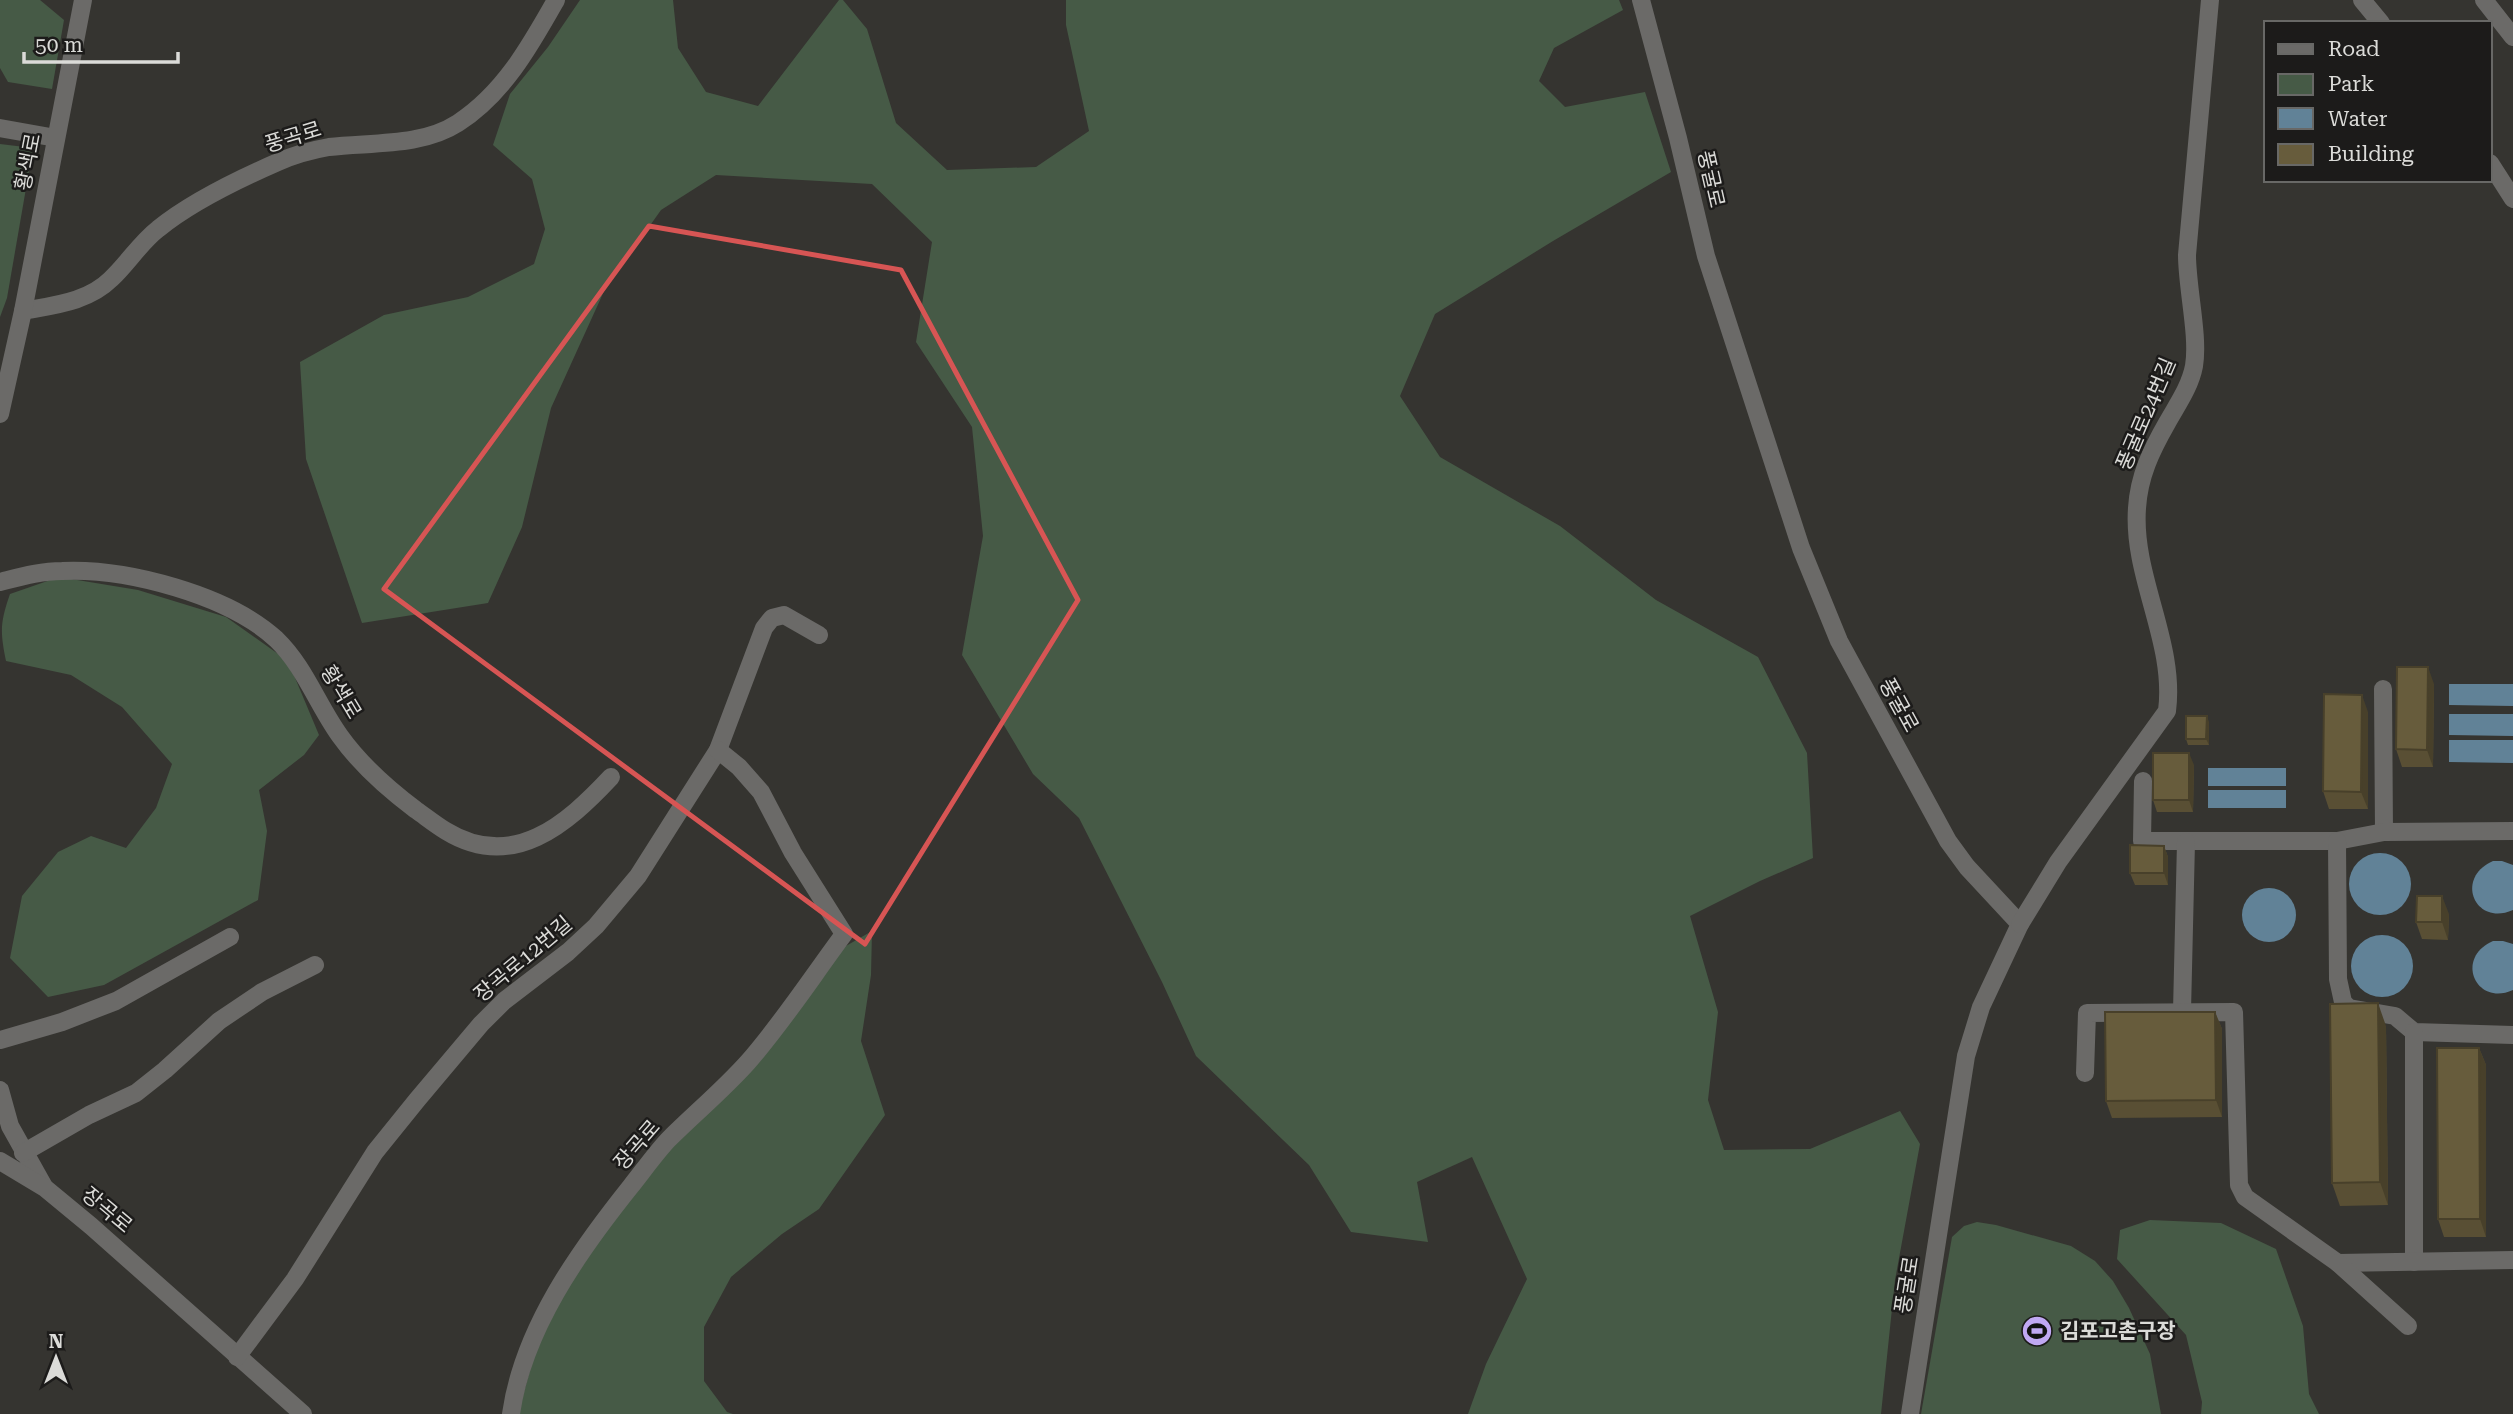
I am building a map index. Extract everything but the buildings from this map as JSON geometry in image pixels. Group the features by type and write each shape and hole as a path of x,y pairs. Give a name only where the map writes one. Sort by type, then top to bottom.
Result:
{"street":[{"name":"황색로","path":"0,414 23,311 83,0"},
{"name":"풍곡로","path":"23,311 66,303 100,289 147,239 174,217 279,162 329,148 398,141 432,134 455,125 477,109 519,63 556,0"},
{"name":"풍굴로","path":"1641,0 1706,256 1819,596 1873,707 1948,841 1967,867 2020,924 1981,1007 1966,1056 1910,1414"},
{"name":"풍굴로24번길","path":"2020,924 2058,862 2167,711 2170,689 2167,668 2142,562 2137,509 2145,463 2181,400 2194,365 2195,346 2188,291 2187,255 2210,0"},
{"path":"2362,0 2379,21"},
{"path":"2484,0 2513,37"},
{"path":"0,128 56,138"},
{"path":"2492,166 2513,199"},
{"name":"황색로","path":"0,582 63,570 94,572 172,587 226,607 253,621 291,656 339,735 376,776 448,832 471,842 490,847 515,845 532,839 581,809 611,777"},
{"name":"장곡로12번길","path":"237,1357 295,1279 360,1173 481,1024 504,1001 568,952 596,926 655,852 718,750 748,674 756,645 772,618 784,615 819,635"},
{"path":"2383,689 2384,832"},
{"name":"장곡로","path":"511,1414 525,1363 550,1304 611,1211 666,1143 737,1074 767,1040 844,934 793,853 761,792 739,767 718,750"},
{"path":"2143,781 2142,841 2337,841 2384,832 2513,831"},
{"path":"2337,841 2339,979 2343,1002 2349,1008 2395,1016 2414,1032 2513,1035"},
{"path":"2182,1012 2186,842"},
{"path":"0,1040 62,1022 116,1001 230,937"},
{"path":"23,1153 89,1115 136,1093 219,1021 262,992 314,965"},
{"path":"2085,1073 2087,1013 2234,1012 2241,1192 2339,1263 2408,1326"},
{"path":"2414,1032 2414,1262"},
{"path":"0,1090 10,1126 45,1188"},
{"name":"장곡로","path":"0,1161 45,1188 91,1226 303,1414"},
{"path":"2339,1263 2513,1261"}],"highlighted area":[{"path":"649,226 901,270 1078,600 865,944 384,589"}],"green space":[{"path":"0,0 40,0 64,20 52,89 8,82 0,68"},
{"path":"580,0 673,0 678,48 706,92 758,106 839,0 843,0 867,29 896,123 947,170 1036,167 1089,131 1066,25 1066,0 1619,0 1623,10 1554,48 1539,81 1565,107 1645,92 1671,172 1435,314 1400,396 1440,457 1560,526 1656,600 1758,657 1807,753 1813,858 1690,916 1718,1012 1708,1100 1724,1150 1810,1149 1900,1111 1920,1144 1895,1280 1881,1414 1468,1414 1486,1364 1527,1279 1472,1157 1417,1182 1428,1242 1351,1232 1309,1165 1196,1056 1162,982 1079,818 1033,774 962,655 983,536 972,427 916,342 932,242 872,184 716,175 661,210 605,289 551,408 522,527 488,603 362,623 306,459 300,362 384,315 468,297 534,264 545,229 532,179 493,145 510,94 548,47"},
{"path":"0,144 33,148 7,298 0,317"},
{"path":"59,577 138,590 226,617 288,661 319,735 304,755 259,790 267,831 258,900 104,985 48,997 10,958 22,896 58,852 91,836 126,848 156,808 172,764 122,707 71,675 6,661 2,627 10,594"},
{"path":"872,931 871,975 861,1041 885,1115 819,1209 782,1234 731,1277 704,1327 704,1381 727,1412 733,1414 518,1414 537,1344 576,1272 648,1174 839,950"},
{"path":"2150,1220 2221,1223 2276,1249 2303,1326 2309,1394 2319,1414 2201,1414 2202,1402 2186,1335 2117,1259 2120,1230"},
{"name":"김포고촌구장","path":"1977,1222 2071,1246 2095,1261 2113,1281 2129,1308 2150,1354 2161,1414 1921,1414 1952,1237 1964,1226"}],"water":[{"path":"2449,684 2513,684 2513,706 2449,705"},
{"path":"2449,714 2513,714 2513,736 2449,735"},
{"path":"2449,740 2513,740 2513,763 2449,762"},
{"path":"2208,768 2286,768 2286,786 2208,786"},
{"path":"2208,790 2286,790 2286,808 2208,808"},
{"path":"2380,853 2392,855 2402,862 2409,872 2409,896 2402,906 2392,913 2380,915 2368,913 2358,906 2351,896 2349,884 2351,872 2358,862 2368,855"},
{"path":"2493,861 2513,865 2513,910 2488,912 2474,898 2474,878"},
{"path":"2269,888 2288,896 2296,915 2288,934 2269,942 2250,934 2242,915 2250,896"},
{"path":"2382,935 2404,944 2413,966 2404,988 2382,997 2360,988 2351,966 2360,944"},
{"path":"2493,941 2513,944 2513,990 2489,992 2480,986 2475,978 2472,968 2474,958"}],"place":[{"name":"김포고촌구장","path":"2037,1331"}]}
